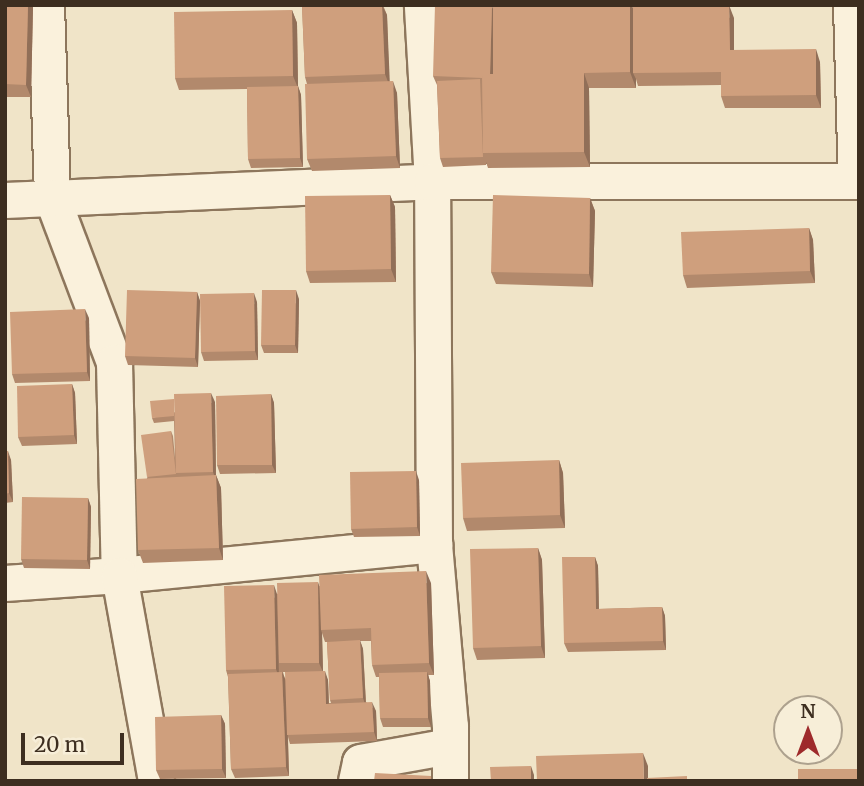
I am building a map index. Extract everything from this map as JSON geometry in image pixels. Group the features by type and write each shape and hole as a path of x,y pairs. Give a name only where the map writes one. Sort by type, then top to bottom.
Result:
{"street":[{"path":"46,5 52,198 114,362 120,575 156,781"},
{"path":"422,5 432,181 434,544 450,746 450,781"},
{"path":"5,200 432,181 858,181 851,5"},
{"path":"5,583 120,575 434,544"},
{"path":"356,781 360,762 450,746"}],"building":[{"path":"5,5 28,5 26,85 5,84"},
{"path":"382,5 385,74 305,77 302,6"},
{"path":"435,5 492,6 490,74 482,74 482,78 433,76"},
{"path":"493,5 630,5 630,72 584,73 584,152 483,153 482,74 493,74"},
{"path":"729,5 730,50 816,49 816,95 721,96 721,72 633,73 633,6"},
{"path":"292,10 293,76 175,78 174,12"},
{"path":"480,79 483,157 440,158 437,81"},
{"path":"393,81 396,156 307,159 305,84"},
{"path":"298,86 300,158 248,159 247,87"},
{"path":"390,195 391,269 306,271 305,196"},
{"path":"493,195 590,198 589,274 491,272"},
{"path":"809,228 810,271 683,275 681,232"},
{"path":"127,290 197,292 195,358 125,356"},
{"path":"262,290 296,290 295,345 261,345"},
{"path":"254,293 255,351 201,352 200,294"},
{"path":"85,309 87,372 12,374 10,312"},
{"path":"72,384 74,435 18,437 17,386"},
{"path":"211,393 213,472 176,473 174,394"},
{"path":"271,394 272,465 217,465 216,396"},
{"path":"174,399 174,416 152,418 150,401"},
{"path":"171,431 176,474 147,477 141,435"},
{"path":"5,451 8,451 9,493 5,494"},
{"path":"559,460 560,515 463,518 461,463"},
{"path":"416,471 417,527 351,529 350,472"},
{"path":"216,475 219,548 138,550 136,479"},
{"path":"22,497 88,498 87,560 21,559"},
{"path":"538,548 541,646 473,648 470,549"},
{"path":"562,557 595,557 596,609 662,607 663,641 564,643"},
{"path":"426,571 429,663 372,665 371,628 321,630 319,575"},
{"path":"318,582 319,663 279,663 277,583"},
{"path":"274,585 276,669 226,670 224,586"},
{"path":"360,640 363,698 330,700 327,642"},
{"path":"325,671 326,704 372,702 374,732 287,735 285,672"},
{"path":"282,672 286,767 231,769 228,674"},
{"path":"427,672 428,718 380,718 379,673"},
{"path":"221,715 222,769 156,770 155,717"},
{"path":"643,753 644,781 537,781 536,756"},
{"path":"531,766 531,781 491,781 490,767"},
{"path":"798,769 859,769 859,781 798,781"},
{"path":"375,773 431,776 431,781 374,781"},
{"path":"687,776 687,781 647,781 647,778"}]}
